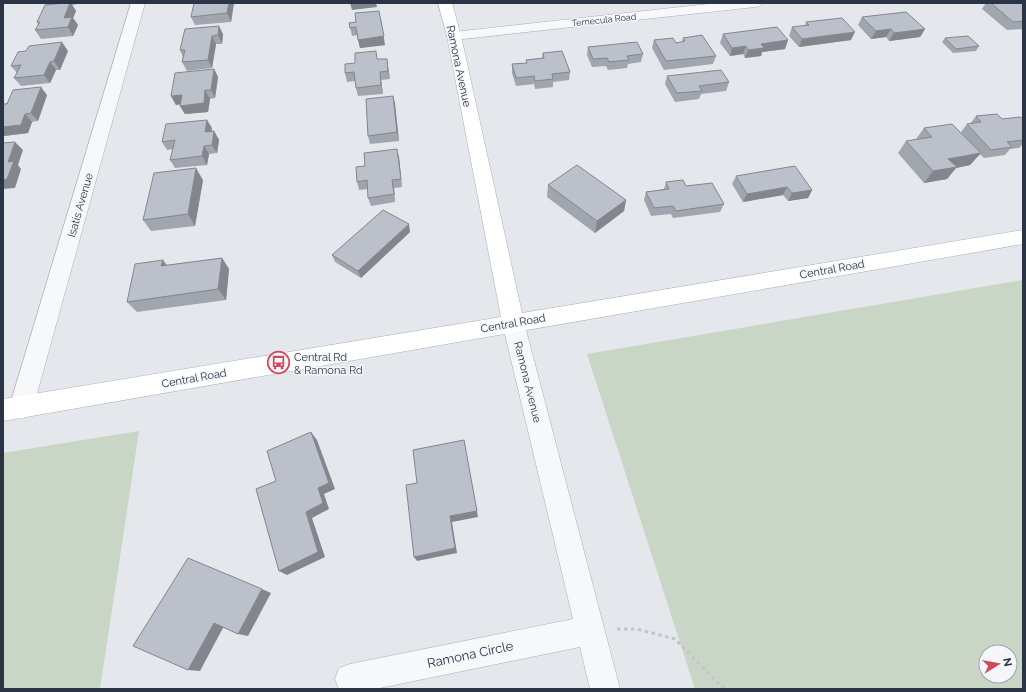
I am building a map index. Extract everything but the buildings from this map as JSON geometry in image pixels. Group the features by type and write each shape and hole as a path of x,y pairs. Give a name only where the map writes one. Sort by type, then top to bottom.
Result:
{"street":[{"name":"Isatis Avenue","path":"12,409 138,3"},
{"name":"Ramona Avenue","path":"445,3 454,36 513,322 605,689"},
{"name":"Temecula Road","path":"454,36 755,3"},
{"name":"Central Road","path":"12,409 513,322 1023,237"},
{"name":"Ramona Circle","path":"350,679 591,630"}],"path":[{"path":"591,630 637,629 675,639 724,689"}],"green space":[{"path":"1023,280 1023,689 695,689 587,354"},
{"path":"139,431 100,689 3,689 3,453"}],"place":[{"name":"Central Rd & Ramona Rd","path":"279,363"}]}
